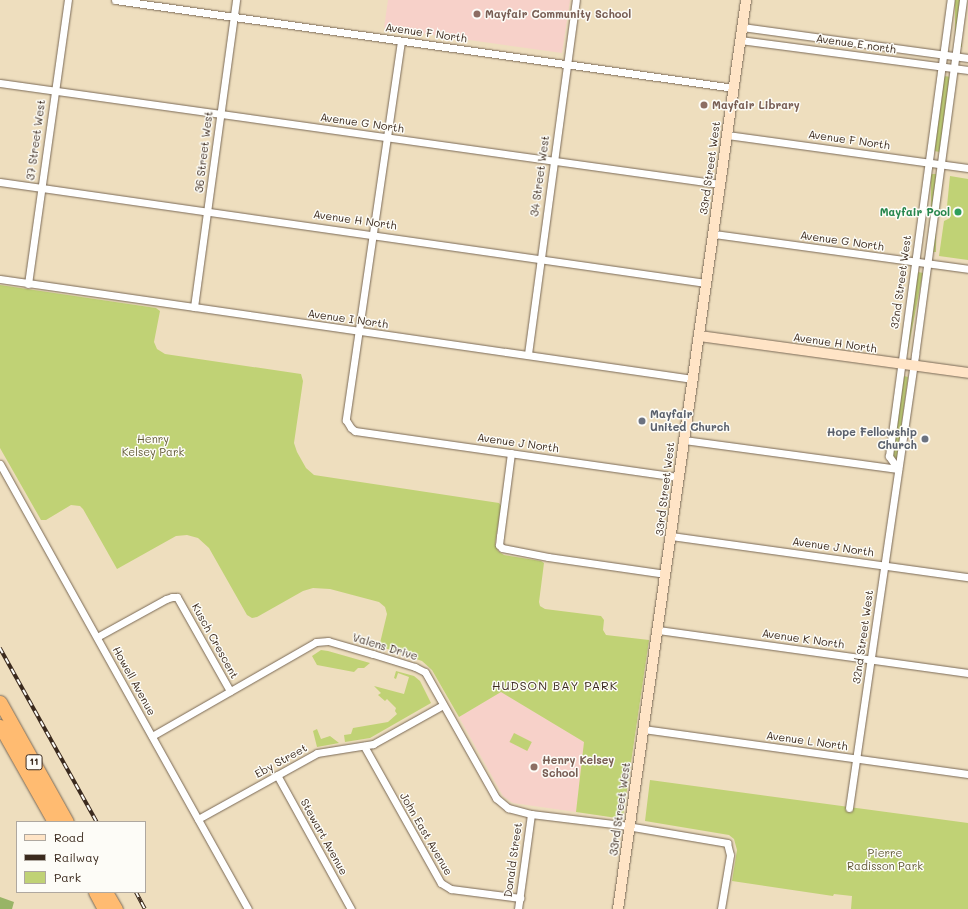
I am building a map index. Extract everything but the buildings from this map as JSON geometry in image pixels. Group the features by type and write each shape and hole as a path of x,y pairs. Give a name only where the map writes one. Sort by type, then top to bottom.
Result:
{"highway":[{"name":"11","path":"0,702 66,821"},
{"name":"11","path":"0,726 53,821"},
{"path":"96,893 104,909"},
{"path":"107,893 116,909"}],"main road":[{"name":"33rd Street West","path":"618,909 631,827 678,477 714,234 746,0"},
{"name":"Avenue H North","path":"699,336 901,365 968,373"}],"street":[{"name":"37 Street West","path":"28,284 68,0"},
{"name":"Avenue F North","path":"115,0 734,88"},
{"name":"36 Street West","path":"194,307 236,0"},
{"name":"34 Street West","path":"528,354 576,0"},
{"name":"32nd Street West","path":"898,469 889,456 951,0"},
{"name":"32nd Street West","path":"849,808 913,366 963,0"},
{"name":"Avenue E north","path":"742,27 968,58"},
{"name":"Avenue E north","path":"740,40 968,70"},
{"path":"359,332 401,41"},
{"name":"Avenue G North","path":"0,82 553,162 720,184"},
{"name":"Avenue F North","path":"727,135 968,168"},
{"name":"Avenue H North","path":"0,182 374,234 706,283"},
{"name":"Avenue G North","path":"714,234 968,269"},
{"name":"Avenue I North","path":"0,279 359,332 528,354 693,380"},
{"name":"Avenue J North","path":"359,332 346,420 355,431 678,477"},
{"path":"684,440 898,469"},
{"path":"511,453 499,545 502,548 548,557 666,574"},
{"name":"Howell Avenue","path":"0,464 248,909"},
{"name":"Avenue J North","path":"671,536 968,577"},
{"name":"Kusch Crescent","path":"97,637 166,599 172,596 177,597 230,691"},
{"name":"Avenue K North","path":"658,630 968,673"},
{"name":"Valens Drive","path":"152,736 316,642 328,641 420,669 424,672 496,798 508,808 531,814 578,818 727,843 730,855 722,909"},
{"name":"Eby Street","path":"198,819 317,754 373,744 443,705"},
{"name":"Avenue L North","path":"643,729 968,774"},
{"name":"John East Avenue","path":"364,746 441,883 450,889 520,898"},
{"name":"Stewart Avenue","path":"277,775 351,909"},
{"name":"Donald Street","path":"518,909 531,814"}],"shaded area":[{"name":"Mayfair Community School","path":"388,0 570,0 562,53 384,28"},
{"name":"Henry Kelsey School","path":"501,692 584,742 576,812 513,803 503,796 459,717"}],"green space":[{"path":"955,0 962,0 962,47 955,47"},
{"path":"944,76 951,77 940,152 934,151"},
{"path":"931,174 936,174 936,252 931,252"},
{"name":"Mayfair Pool","path":"950,176 968,179 968,260 939,256 944,221 950,218 947,206"},
{"path":"918,272 923,273 908,351 903,351"},
{"name":"Henry Kelsey Park","path":"0,285 156,308 160,311 154,342 157,349 165,354 301,374 303,381 294,443 306,468 314,475 499,503 501,506 495,544 498,551 504,555 541,561 544,563 539,602 540,606 545,609 601,616 604,620 603,630 606,635 649,640 623,817 617,818 576,812 584,742 501,692 459,717 432,670 422,661 382,647 380,643 387,614 385,607 379,602 330,589 313,588 303,591 257,617 252,618 247,615 209,548 198,538 187,535 176,536 117,569 80,506 71,505 46,520 41,520 0,448"},
{"path":"904,376 908,377 897,458 892,457"},
{"path":"321,650 370,663 364,668 358,668 354,672 317,665 312,656"},
{"path":"396,671 414,676 420,681 431,703 370,738 345,742 344,735 351,734 353,728 388,722 397,714 395,711 396,708 387,699 385,701 378,695 381,693 374,686 404,694 409,677 398,673 396,679 394,678"},
{"path":"317,729 321,739 330,736 339,743 317,747 313,731"},
{"path":"514,733 532,742 527,751 509,742"},
{"name":"Pierre Radisson Park","path":"650,780 968,823 968,909 851,909 852,896 834,894 833,896 732,881 737,850 734,839 729,835 645,821"},
{"path":"0,897 14,902 12,909 0,909"}],"railway":[{"path":"0,648 96,821"},
{"path":"137,893 145,909"}],"place":[{"name":"Mayfair Community School","path":"477,14"},
{"name":"Mayfair Library","path":"704,105"},
{"name":"Mayfair Pool","path":"958,212"},
{"name":"Mayfair United Church","path":"642,421"},
{"name":"Hope Fellowship Church","path":"925,439"},
{"name":"Henry Kelsey School","path":"534,767"}],"district":[{"name":"HUDSON BAY PARK","path":"555,686"}]}
